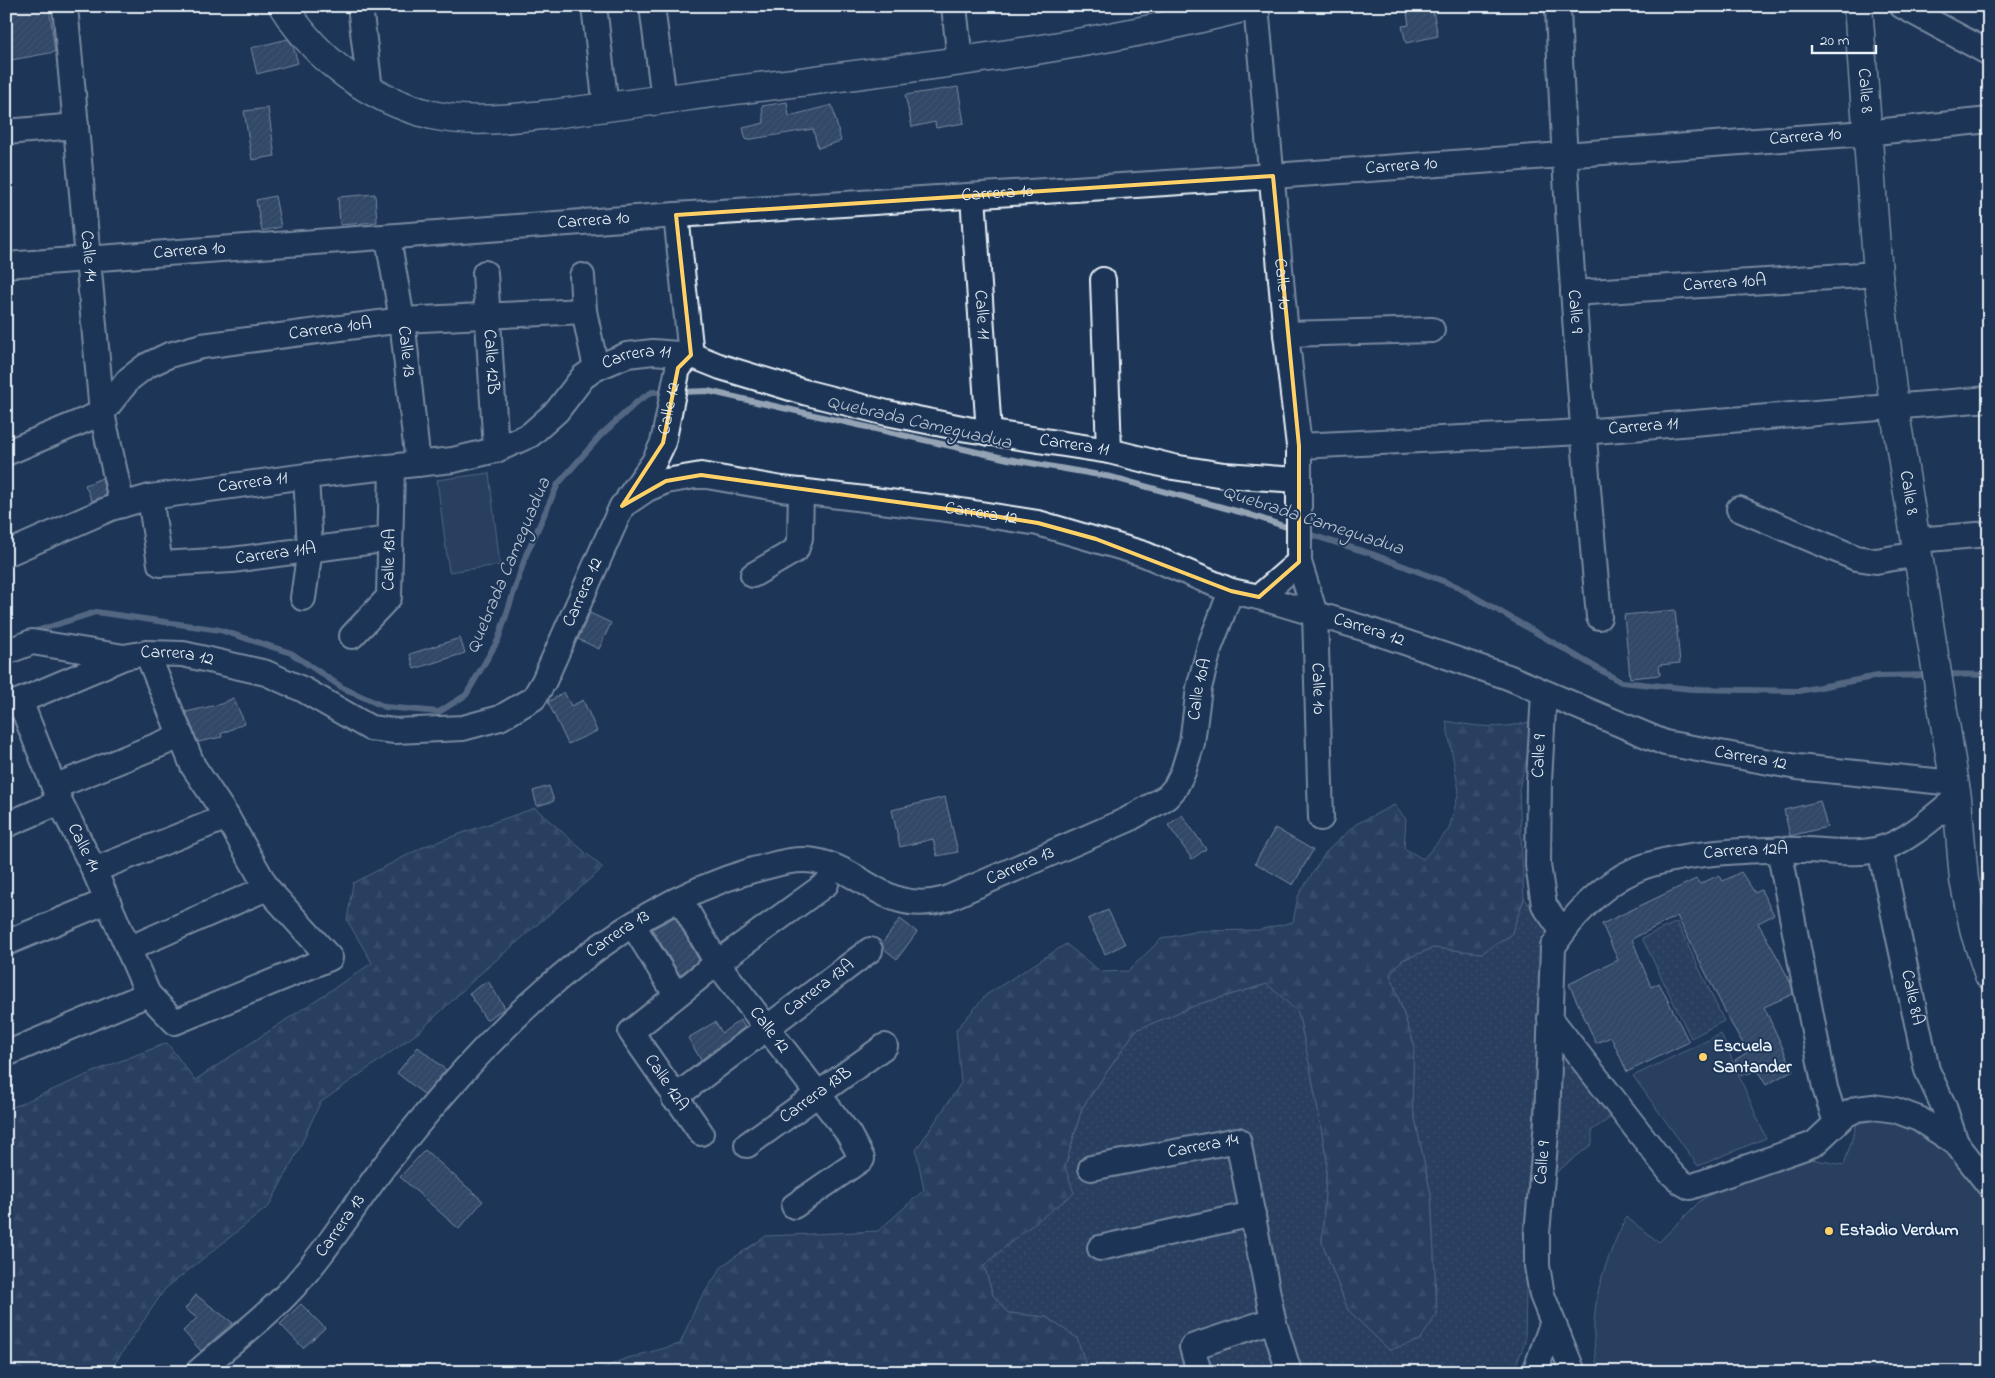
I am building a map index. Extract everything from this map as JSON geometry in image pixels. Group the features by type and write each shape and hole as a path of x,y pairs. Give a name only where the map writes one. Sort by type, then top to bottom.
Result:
{"main road":[{"path":"283,6 319,54 340,72 370,90 398,103 431,114 461,120 490,120 606,107 960,61 1141,32 1248,7"},
{"name":"Calle 8","path":"1858,6 1878,274 1894,406 1956,790 1964,880 1975,933 1989,975"}],"street":[{"name":"Calle 14","path":"65,6 102,413 122,505"},
{"path":"360,6 370,90"},
{"path":"594,6 606,107"},
{"path":"652,6 664,100"},
{"path":"954,6 960,61"},
{"name":"Calle 9","path":"1558,6 1563,154 1582,432 1600,617"},
{"path":"1902,6 1989,53"},
{"name":"Calle 10","path":"1248,7 1273,176 1286,334 1299,446 1299,552 1316,614 1321,818"},
{"name":"Carrera 10","path":"6,265 388,238 676,215 1273,176 1866,133 1989,120"},
{"path":"6,132 76,126"},
{"name":"Calle 11","path":"973,196 989,433"},
{"name":"Calle 12","path":"622,506 654,462 663,443 670,401 684,361 676,215"},
{"name":"Calle 13","path":"388,238 402,320 418,464"},
{"name":"Calle 12B","path":"485,273 496,450"},
{"name":"Carrera 10A","path":"1573,293 1878,274"},
{"path":"582,276 584,311 596,368"},
{"path":"1103,280 1109,452"},
{"name":"Carrera 10A","path":"102,413 129,379 146,366 169,355 202,346 249,338 402,320 584,311"},
{"path":"1286,334 1432,330"},
{"name":"Carrera 11","path":"6,554 77,522 122,505 150,497 306,476 453,460 496,450 530,435 557,411 583,377 596,368 627,355 653,352 684,361 721,367 804,392 887,413 989,433 1109,452 1173,467 1224,475 1298,480"},
{"name":"Carrera 11","path":"1299,446 1582,432 1989,399"},
{"path":"6,453 102,413"},
{"name":"Calle 13A","path":"352,636 389,597 392,467"},
{"name":"Carrera 12","path":"13,704 124,657 147,653 182,654 266,673 304,690 370,728 395,732 463,728 500,718 534,698 544,681 622,506 647,489 666,481 701,475 800,491 955,510 1038,523 1144,554 1231,591 1259,596 1508,677 1665,743 1797,767 1956,790"},
{"path":"303,598 310,549 306,476"},
{"path":"753,575 796,550 800,538 800,491"},
{"name":"Carrera 11A","path":"150,497 160,564 232,560 390,539"},
{"path":"1739,509 1856,558 1876,561 1917,547 1989,534"},
{"path":"1259,596 1299,552"},
{"name":"Calle 10A","path":"1175,788 1183,772 1192,743 1199,688 1210,646 1231,591"},
{"name":"Carrera 12","path":"6,652 32,642 124,657"},
{"path":"46,645 54,653 56,665 51,688"},
{"path":"128,949 267,888 227,817 193,766 147,653"},
{"name":"Calle 9","path":"1544,693 1538,781 1538,865 1544,905 1558,940 1550,1018 1546,1122 1537,1233 1537,1266 1542,1295 1552,1324 1573,1372"},
{"name":"Calle 14","path":"13,704 94,870 148,994 175,1022 330,958 267,888"},
{"path":"6,825 57,795 181,736"},
{"name":"Carrera 13","path":"198,1372 285,1296 339,1231 384,1166 440,1098 537,995 571,967 633,926 680,899 716,882 751,871 799,860 816,861 890,897 912,903 927,904 946,899 1127,820 1155,805 1175,788"},
{"name":"Carrera 12A","path":"1558,940 1595,898 1634,870 1659,862 1718,853 1779,849 1848,852 1880,849 1900,841 1956,790"},
{"path":"94,870 227,817"},
{"path":"1779,849 1825,1088 1836,1123"},
{"name":"Calle 8A","path":"1880,849 1928,1070 1944,1107 1956,1142"},
{"path":"633,926 676,995 826,884"},
{"name":"Calle 12","path":"680,899 717,964 848,1133 862,1159 794,1206"},
{"path":"6,943 107,901"},
{"name":"Carrera 13A","path":"674,1098 870,950"},
{"path":"6,1054 148,994"},
{"name":"Calle 12A","path":"676,995 631,1032 674,1098 701,1133"},
{"path":"1550,1018 1670,1172 1690,1187 1814,1144 1836,1123 1857,1109 1873,1107 1895,1110 1919,1119 1956,1142 1989,1185"},
{"name":"Carrera 13B","path":"747,1144 885,1046"},
{"name":"Carrera 14","path":"1091,1168 1238,1140 1273,1320 1289,1372"},
{"path":"1100,1248 1253,1214"},
{"path":"1199,1372 1192,1347 1273,1320"},
{"path":"1535,1372 1552,1324"}],"highlighted area":[{"path":"1273,176 1299,446 1299,562 1259,597 1231,591 1096,539 1038,523 955,510 701,475 666,481 622,506 663,443 678,368 691,355 676,215"}],"green space":[{"path":"489,473 500,565 449,572 437,480"},
{"path":"1536,720 1519,789 1524,898 1511,935 1482,953 1433,948 1402,960 1390,974 1414,1044 1412,1104 1431,1195 1437,1314 1420,1340 1389,1350 1348,1310 1322,1242 1327,1161 1298,1012 1267,984 1199,1004 1136,1030 1082,1108 1065,1167 1074,1193 1014,1239 984,1266 993,1295 1008,1313 1046,1317 1077,1338 1088,1372 595,1372 624,1359 680,1344 697,1304 723,1265 766,1236 878,1231 924,1190 916,1150 961,1083 956,1030 986,995 1066,944 1101,972 1128,971 1161,939 1198,931 1258,930 1293,922 1298,896 1326,852 1356,824 1394,805 1406,819 1404,848 1423,859 1449,829 1459,791 1446,721 1469,725 1502,726"},
{"path":"535,808 603,868 480,974 419,1032 320,1103 299,1149 269,1206 165,1289 109,1372 6,1372 6,1110 105,1067 167,1043 195,1080 372,963 347,920 353,883 425,846"},
{"path":"1524,898 1550,933 1542,954 1527,1234 1525,1343 1513,1372 1088,1372 1077,1338 1046,1317 1008,1313 993,1295 984,1266 1014,1239 1065,1167 1082,1108 1136,1030 1199,1004 1267,984 1298,1011 1310,1067 1327,1161 1322,1242 1348,1310 1389,1350 1437,1314 1431,1195 1412,1104 1414,1044 1390,973 1402,960 1433,948 1482,953 1511,935"},
{"path":"1677,922 1724,1021 1691,1038 1642,938"},
{"path":"1721,1034 1766,1138 1698,1166 1633,1076"},
{"path":"1559,1047 1613,1116 1592,1130 1592,1144 1553,1175"},
{"name":"Estadio Verdum","path":"1860,1113 1885,1119 1909,1128 1943,1148 1958,1160 1989,1196 1989,1372 1598,1372 1594,1330 1598,1292 1609,1255 1626,1217 1659,1242 1700,1201 1724,1186 1805,1158 1844,1165"}],"building":[{"path":"6,6 49,6 55,52 6,61"},
{"path":"1406,6 1432,6 1438,36 1406,43 1402,26 1409,25"},
{"path":"288,39 293,46 298,63 257,74 251,48"},
{"path":"958,87 964,123 936,128 935,122 912,127 905,95"},
{"path":"787,102 789,116 832,105 841,141 818,148 813,129 746,140 743,128 764,123 762,106"},
{"path":"268,108 275,156 252,160 244,111"},
{"path":"375,194 377,222 340,225 338,197"},
{"path":"275,196 281,227 262,231 256,200"},
{"path":"102,478 106,495 92,501 85,485"},
{"path":"1675,610 1680,663 1659,665 1660,675 1630,678 1624,615"},
{"path":"590,613 611,623 599,649 578,639"},
{"path":"460,638 465,653 414,669 410,654"},
{"path":"564,692 571,706 583,700 597,731 568,744 548,702"},
{"path":"233,698 245,723 221,734 222,737 198,742 186,712 221,704"},
{"path":"549,786 554,801 537,806 533,791"},
{"path":"945,797 958,852 937,856 933,839 900,847 892,810"},
{"path":"1820,801 1827,827 1790,836 1784,810"},
{"path":"1182,815 1206,849 1192,859 1168,825"},
{"path":"1275,828 1313,850 1293,885 1255,863"},
{"path":"1741,872 1755,893 1761,890 1774,915 1758,923 1791,984 1793,994 1764,1007 1793,1070 1766,1085 1757,1070 1742,1076 1735,1060 1748,1052 1731,1023 1677,916 1632,939 1651,987 1659,983 1689,1042 1627,1072 1611,1037 1596,1043 1569,984 1618,960 1602,924 1696,879 1700,884 1719,875 1723,881"},
{"path":"1108,910 1125,944 1105,954 1088,919"},
{"path":"675,917 699,960 680,975 652,929"},
{"path":"900,919 917,932 897,959 884,949 882,944"},
{"path":"488,981 505,1008 486,1020 469,993"},
{"path":"740,1020 745,1027 701,1060 688,1038 715,1022 722,1033"},
{"path":"418,1047 446,1070 425,1095 397,1073"},
{"path":"425,1150 483,1201 459,1229 400,1177"},
{"path":"196,1295 233,1323 201,1351 183,1331 197,1318 185,1309"},
{"path":"301,1304 325,1328 303,1348 280,1324"}],"waterway":[{"name":"Quebrada Cameguadua","path":"679,392 708,391 1008,459 1111,477 1251,515 1295,530"},
{"name":"Quebrada Cameguadua","path":"30,633 96,612 220,630 291,653 343,688 385,707 439,712 466,695 498,640 526,555 558,484 601,435 638,401 652,392 669,392"},
{"name":"Quebrada Cameguadua","path":"1305,533 1372,554 1456,586 1621,682 1692,689 1799,691 1878,676 1930,675"},
{"name":"Quebrada Cameguadua","path":"1943,674 1989,675"}],"place":[{"name":"Escuela Santander","path":"1703,1057"},
{"name":"Estadio Verdum","path":"1829,1231"}]}
